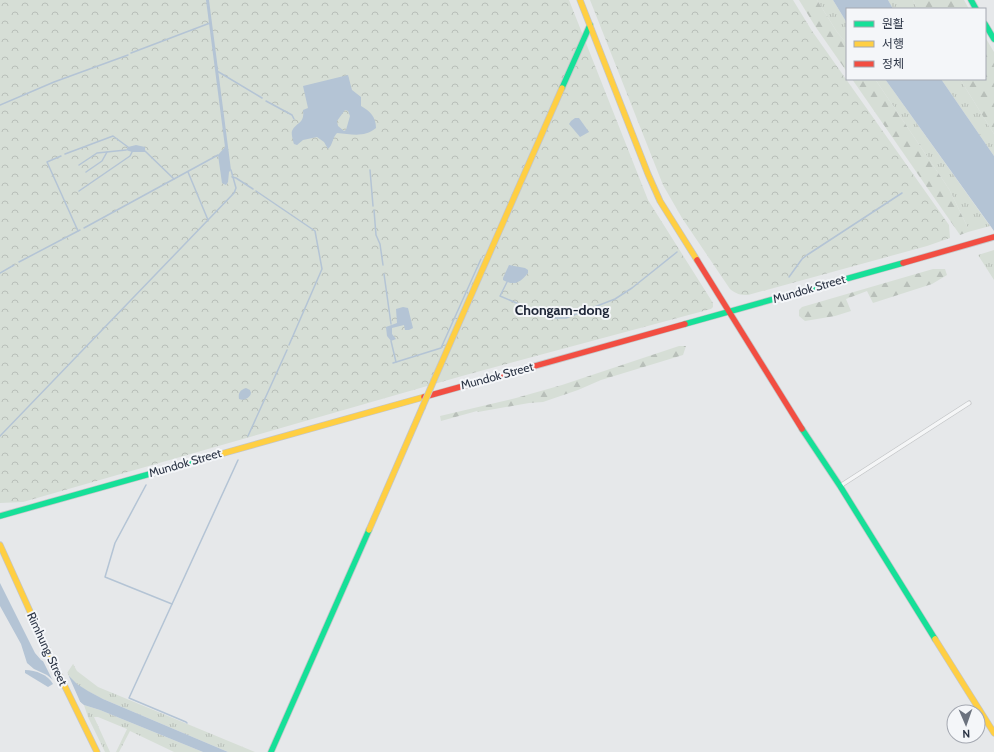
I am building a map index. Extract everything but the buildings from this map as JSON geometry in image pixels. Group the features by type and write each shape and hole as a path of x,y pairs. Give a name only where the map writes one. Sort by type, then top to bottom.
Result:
{"street":[{"path":"580,0 660,201 994,733"},
{"path":"271,752 590,25"},
{"path":"986,26 994,39"},
{"name":"Mundok Street","path":"0,516 994,237"},
{"path":"840,486 969,403"},
{"name":"Rimhung Street","path":"0,545 73,706 97,752"}],"green space":[{"path":"0,0 569,0 648,200 713,303 713,307 711,309 462,376 23,502 0,503"},
{"path":"590,0 793,0 812,31 949,225 950,238 927,246 748,295 743,295 730,289 682,218 663,185"},
{"path":"799,0 817,0 837,32 846,43 846,71"},
{"path":"817,0 833,0 846,21 846,43 837,32"},
{"path":"888,0 913,0 917,8 892,8"},
{"path":"913,0 964,0 968,8 917,8"},
{"path":"986,39 994,52 994,134 961,80 986,80"},
{"path":"853,80 876,80 949,189 968,228 968,232 960,235"},
{"path":"876,80 886,80 990,226 968,232 968,228 949,189"},
{"path":"942,80 961,80 994,134 994,156"},
{"path":"994,250 994,280 978,255"},
{"path":"933,269 945,269 947,275 932,284 873,303 867,291 846,299 851,311 835,316 805,321 799,316 799,310 802,307"},
{"path":"679,346 686,346 683,355 601,380 543,402 477,411 441,421 440,416 516,398 562,385"},
{"path":"73,664 77,671 98,687 255,752 228,752 103,699 83,688 70,678 67,673"},
{"path":"84,705 100,710 203,752 174,752 130,731 119,752 116,752 127,729 98,717 94,717 110,752 105,752 88,717"}],"water":[{"path":"206,0 209,0 231,170 229,172 228,182 226,185 222,183 218,155 225,147"},
{"path":"833,0 888,0 892,8 846,8 846,21"},
{"path":"348,75 352,90 361,97 361,106 372,115 376,128 362,134 337,133 328,149 324,142 317,137 303,140 297,145 294,144 292,131 303,118 303,110 308,108 303,86","holes":["345,110 348,111 350,116 346,130 344,131 338,126 337,121"]},
{"path":"886,80 942,80 994,156 994,231"},
{"path":"575,118 579,118 589,132 580,137 569,124"},
{"path":"136,145 145,147 145,152 132,152 126,150 128,147"},
{"path":"509,265 525,268 528,270 528,273 517,282 507,282 503,280 503,278"},
{"path":"403,307 408,308 413,328 405,330 404,325 392,328 392,334 396,339 391,341 387,336 386,327 397,323 396,309"},
{"path":"246,388 250,390 250,395 248,398 241,400 239,399 240,392"},
{"path":"0,583 35,653 41,660 69,676 77,684 103,699 228,752 203,752 100,710 84,705 47,675 34,669 27,663 21,644 0,606"},
{"path":"25,670 41,674 48,678 53,684 48,687 25,673"}],"pier":[{"path":"42,659 67,672 82,706 55,685"}],"waterway":[{"path":"131,53 210,23"},
{"path":"0,105 54,82 128,55"},
{"path":"217,71 262,98"},
{"path":"266,101 292,115 294,119"},
{"path":"65,154 113,136 128,147"},
{"path":"79,165 97,153 126,150"},
{"path":"145,151 174,179"},
{"path":"86,172 102,161 107,152"},
{"path":"79,191 130,156 132,152"},
{"path":"84,228 218,155"},
{"path":"61,156 47,162 78,231"},
{"path":"0,436 234,193 236,188 231,170"},
{"path":"370,170 373,206"},
{"path":"188,172 208,220"},
{"path":"232,177 253,189"},
{"path":"256,191 315,231 322,269 289,345"},
{"path":"789,277 802,259 807,255 902,193"},
{"path":"374,210 376,235 380,244 383,265"},
{"path":"19,262 80,230"},
{"path":"507,282 500,296 542,314 555,318 566,318 615,299 632,288 677,252"},
{"path":"393,363 441,348 481,259"},
{"path":"0,273 14,265"},
{"path":"384,274 391,324"},
{"path":"391,341 396,362"},
{"path":"248,436 287,350"},
{"path":"187,723 129,698 238,460"},
{"path":"146,485 115,543 105,577 172,604"}],"traffic: fast":[{"path":"971,0 975,8"},
{"path":"562,88 590,25"},
{"path":"986,26 994,39"},
{"path":"685,324 903,263"},
{"path":"802,429 840,486 935,639"},
{"path":"0,516 203,459"},
{"path":"271,752 369,530"}],"traffic: slow":[{"path":"580,0 660,201 697,260"},
{"path":"434,380 562,88"},
{"path":"422,408 434,380"},
{"path":"203,459 424,397"},
{"path":"369,530 422,408"},
{"path":"0,545 52,660 97,752"},
{"path":"935,639 994,733"}],"traffic: jam":[{"path":"903,263 994,237"},
{"path":"697,260 802,429"},
{"path":"424,397 685,324"}],"district":[{"name":"Chongam-dong","path":"562,310"}]}
